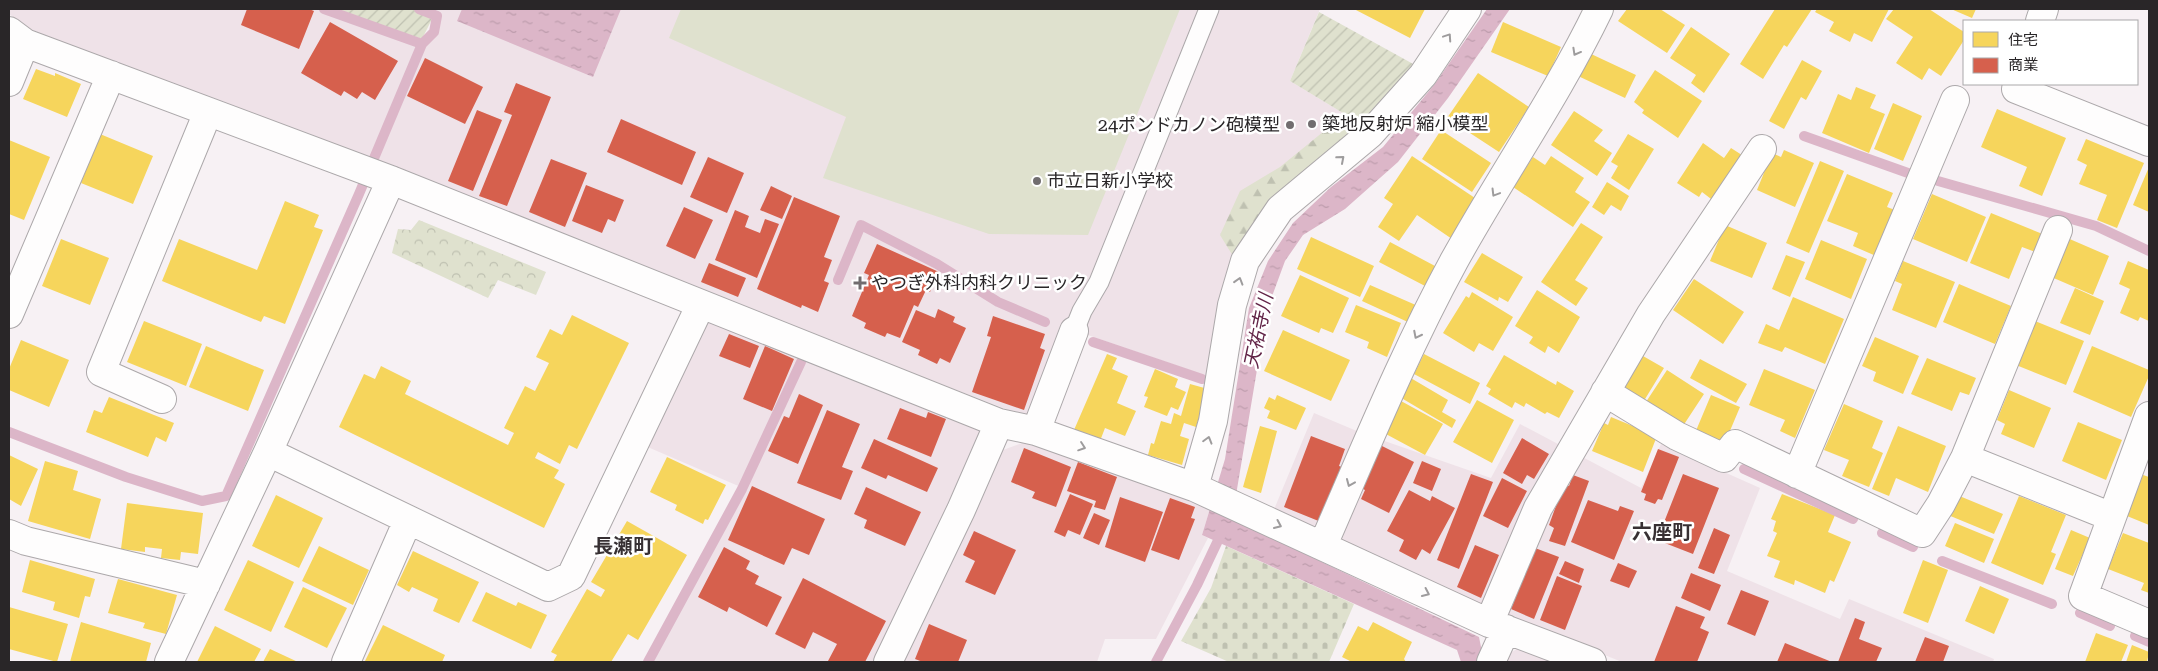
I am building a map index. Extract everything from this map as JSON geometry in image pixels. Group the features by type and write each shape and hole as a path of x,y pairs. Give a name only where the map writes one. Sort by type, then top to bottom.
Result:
{"street":[{"path":"1214,496 1213,421 1232,305 1245,261 1280,209 1377,127 1423,75 1467,9"},
{"path":"1323,545 1396,378 1455,261 1522,149 1599,9"},
{"path":"9,82 17,37 111,75 386,178 999,423 1036,431 1214,496 1497,626 1592,662"},
{"path":"9,314 111,75"},
{"path":"2018,85 2016,89 2149,142"},
{"path":"1797,474 1955,100"},
{"path":"162,399 101,372 208,112"},
{"path":"1491,662 1497,626 1538,508 1651,314 1762,149"},
{"path":"169,662 268,452 386,178"},
{"path":"1605,392 1677,436 1724,458 1735,444 1922,533 1941,504 1965,458 2058,230"},
{"path":"268,452 548,587 571,576 701,304"},
{"path":"1036,431 1074,331"},
{"path":"2149,416 2083,596 2149,624"},
{"path":"888,662 961,510 999,423"},
{"path":"1965,458 2112,517"},
{"path":"346,662 408,520"},
{"path":"9,534 26,541 206,584"}],"lane":[{"path":"1074,331 1082,311 1099,282 1209,9"}],"shaded area":[{"path":"9,9 334,9 422,39 438,32 441,15 427,9 1320,9 1290,81 1361,124 1274,201 1210,377 1085,334 1029,418 107,62 30,29 9,14"},
{"path":"706,318 987,431 952,508 874,662 649,662 743,488 643,445"},
{"path":"1314,413 1364,434 1323,533 1273,512"},
{"path":"1520,424 1641,488 1661,444 1760,488 1727,571 1840,619 1849,599 1994,659 1993,662 1622,662 1516,619 1332,538 1376,438 1491,478"},
{"path":"1033,439 1211,505 1202,535 1208,538 1156,639 1105,639 1097,662 896,662 1003,450"},
{"path":"1527,643 1576,662 1500,662 1502,658"}],"green space":[{"path":"334,9 412,9 432,19 422,39"},
{"path":"681,9 1180,9 1088,235 989,234 823,178 846,117 669,38"},
{"path":"1319,12 1415,65 1361,124 1290,81"},
{"path":"1345,114 1361,124 1236,261 1220,235 1240,191 1280,167"},
{"path":"419,220 546,272 536,295 498,280 488,298 392,253 398,229 411,230"},
{"path":"1226,546 1354,604 1329,662 1229,662 1181,641 1211,588"}],"water":[{"path":"462,9 621,9 593,77 457,21"},
{"path":"1487,9 1510,9 1448,98 1398,162 1345,209 1303,235 1285,261 1267,310 1232,519 1479,637 1484,662 1461,662 1457,650 1202,535 1225,459 1249,308 1268,261 1293,223 1331,187 1383,147 1434,85"}],"building: 住宅":[{"path":"1354,9 1425,9 1410,38"},
{"path":"1627,9 1660,9 1685,25 1667,53 1618,21"},
{"path":"1775,9 1812,9 1787,47 1784,45 1763,79 1740,64"},
{"path":"1817,9 1889,9 1872,42 1854,33 1850,42 1829,31 1834,22 1815,12"},
{"path":"1894,9 1929,9 1963,31 1963,42 1941,76 1929,68 1922,80 1896,63 1913,37 1886,19"},
{"path":"1951,9 1976,9 1972,18"},
{"path":"1503,22 1561,47 1548,76 1491,52"},
{"path":"1691,27 1730,54 1704,93 1691,83 1696,75 1670,58"},
{"path":"1589,53 1636,75 1625,98 1578,76"},
{"path":"1802,60 1822,71 1806,100 1801,97 1784,129 1769,121"},
{"path":"36,69 55,76 55,73 81,84 67,117 23,99"},
{"path":"1655,70 1702,101 1678,138 1642,113 1644,110 1634,102"},
{"path":"1478,73 1529,107 1499,152 1447,118"},
{"path":"1856,87 1876,95 1870,108 1885,114 1869,153 1822,133 1838,94 1851,100"},
{"path":"1893,103 1922,116 1903,161 1874,149"},
{"path":"1997,109 2066,138 2042,196 2019,186 2027,167 1981,147"},
{"path":"1574,111 1603,130 1594,141 1612,153 1597,176 1551,145"},
{"path":"1441,130 1491,163 1472,192 1422,159"},
{"path":"100,134 153,156 133,204 81,183"},
{"path":"1628,134 1654,149 1629,190 1611,178 1618,166 1611,162"},
{"path":"2086,139 2144,163 2117,228 2097,220 2107,195 2079,184 2087,165 2077,160"},
{"path":"9,140 50,157 24,220 9,214"},
{"path":"1703,143 1724,158 1731,148 1745,157 1715,202 1702,192 1699,197 1677,183"},
{"path":"1784,150 1814,163 1795,207 1757,190 1772,153 1781,157"},
{"path":"1412,156 1478,200 1452,239 1417,215 1399,241 1378,227 1393,204 1384,198"},
{"path":"1551,156 1584,178 1575,192 1590,202 1573,227 1513,187 1533,157 1545,165"},
{"path":"1820,161 1844,171 1809,253 1786,243"},
{"path":"2149,167 2149,212 2133,205"},
{"path":"1847,174 1893,193 1887,207 1895,210 1876,256 1853,246 1858,233 1827,221"},
{"path":"1607,182 1629,196 1621,211 1611,205 1604,215 1592,207"},
{"path":"1932,194 1986,217 1967,262 1913,239"},
{"path":"285,201 319,215 314,227 323,230 285,324 264,316 261,322 162,281 179,239 257,270"},
{"path":"1991,213 2045,235 2038,253 2022,247 2009,279 1970,263"},
{"path":"1581,223 1603,237 1575,280 1588,288 1576,306 1541,282"},
{"path":"1725,225 1767,243 1752,278 1710,261"},
{"path":"1311,237 1374,266 1360,297 1297,269"},
{"path":"2065,237 2109,256 2093,295 2049,276"},
{"path":"61,239 109,258 90,305 42,286"},
{"path":"1821,240 1867,259 1851,299 1805,279"},
{"path":"1390,242 1435,266 1425,286 1379,262"},
{"path":"1482,253 1523,277 1508,302 1499,297 1498,301 1464,282"},
{"path":"1786,255 1805,262 1790,297 1772,289"},
{"path":"1903,261 1955,282 1936,328 1892,310 1902,284 1895,281"},
{"path":"2128,261 2149,270 2149,321 2140,317 2138,321 2120,313 2130,289 2119,284"},
{"path":"1300,275 1349,298 1333,333 1321,328 1319,333 1281,316"},
{"path":"1694,279 1744,312 1723,344 1673,310"},
{"path":"1959,284 2011,306 1995,344 1943,322"},
{"path":"1370,285 1418,306 1410,323 1362,301"},
{"path":"2075,288 2104,301 2090,335 2060,323"},
{"path":"1537,290 1580,317 1559,353 1548,346 1545,353 1529,343 1533,337 1515,326"},
{"path":"1472,292 1513,317 1493,351 1479,343 1474,352 1443,333 1466,296 1469,298"},
{"path":"1793,297 1844,319 1825,364 1785,347 1782,352 1758,343 1766,324 1779,330"},
{"path":"1356,305 1401,323 1387,357 1367,348 1369,342 1345,332"},
{"path":"572,315 629,343 577,449 569,445 560,464 538,452 535,458 559,470 554,478 565,484 544,528 339,427 364,374 375,379 381,366 411,381 405,394 508,445 514,433 504,428 525,386 535,391 549,363 536,357 550,329 562,335"},
{"path":"144,321 202,344 186,386 127,362"},
{"path":"2035,321 2084,341 2066,385 2016,365"},
{"path":"1283,330 1350,360 1331,401 1264,371"},
{"path":"1875,337 1919,356 1903,394 1873,381 1876,372 1862,366"},
{"path":"21,340 69,360 49,407 9,390 9,369"},
{"path":"206,346 264,370 248,411 189,387"},
{"path":"2092,346 2149,370 2149,376 2131,417 2073,392"},
{"path":"1107,354 1117,358 1112,369 1128,376 1117,403 1136,411 1125,436 1105,428 1100,441 1074,430"},
{"path":"1424,354 1480,383 1470,404 1414,374"},
{"path":"1504,355 1556,385 1557,381 1574,391 1559,418 1547,412 1545,414 1526,403 1524,407 1515,402 1512,408 1488,394 1491,389 1486,386"},
{"path":"1643,356 1664,368 1642,404 1622,392"},
{"path":"1927,358 1976,378 1969,395 1960,392 1952,411 1911,394"},
{"path":"1700,359 1747,384 1736,403 1690,378"},
{"path":"1155,369 1178,379 1175,387 1186,392 1178,410 1171,407 1167,416 1144,407 1148,397 1144,396"},
{"path":"1764,369 1815,390 1795,438 1780,431 1785,420 1749,405"},
{"path":"1667,370 1704,394 1681,429 1644,405"},
{"path":"1409,377 1448,400 1442,412 1456,420 1452,428 1398,396"},
{"path":"1190,384 1208,389 1196,427 1184,423 1180,436 1189,439 1182,465 1148,455 1151,443 1154,444 1161,421 1171,424 1174,413 1181,416"},
{"path":"2009,390 2051,408 2034,448 2001,434 2005,424 1997,420"},
{"path":"1277,395 1306,408 1296,430 1267,418 1270,411 1264,408 1269,397 1275,400"},
{"path":"1711,395 1740,407 1724,445 1695,433"},
{"path":"109,397 174,423 166,442 156,437 148,457 86,432 94,410 102,413"},
{"path":"1477,400 1514,420 1492,463 1453,442"},
{"path":"1401,401 1443,424 1425,455 1384,433"},
{"path":"1844,404 1883,421 1872,448 1883,453 1869,487 1842,476 1849,460 1824,450"},
{"path":"1611,417 1657,436 1643,472 1592,451 1604,423 1608,425"},
{"path":"2078,422 2122,440 2106,480 2062,461"},
{"path":"1260,426 1277,431 1261,493 1243,487"},
{"path":"1898,426 1946,446 1928,492 1896,478 1889,496 1872,489"},
{"path":"9,455 38,469 21,506 9,499"},
{"path":"667,457 726,485 708,520 705,519 703,524 675,510 677,505 650,492"},
{"path":"45,461 78,471 73,490 101,499 90,539 28,521"},
{"path":"2143,475 2149,477 2149,525 2127,516"},
{"path":"1782,494 1835,515 1828,532 1851,542 1834,582 1830,580 1825,593 1795,580 1794,585 1774,577 1780,561 1767,556 1777,533 1773,531 1776,521 1771,519"},
{"path":"276,495 323,518 299,568 252,546"},
{"path":"1957,495 2003,514 1994,534 1948,515"},
{"path":"2019,496 2066,515 2051,552 2056,554 2043,585 1991,563"},
{"path":"127,503 203,513 198,554 181,552 180,560 161,558 162,549 145,547 145,552 121,549"},
{"path":"627,521 687,555 638,640 628,634 611,662 553,662 557,655 551,652 587,589 601,597 605,590 591,582"},
{"path":"1955,523 1994,539 1984,563 1945,546"},
{"path":"2071,530 2090,538 2073,576 2055,569"},
{"path":"2123,533 2149,543 2149,593 2141,590 2144,583 2108,569"},
{"path":"319,546 369,570 353,605 302,581"},
{"path":"413,551 479,582 459,623 433,611 438,599 412,587 409,592 397,585"},
{"path":"30,560 95,579 90,597 85,596 79,618 53,610 55,602 22,592"},
{"path":"248,560 294,582 271,632 224,610"},
{"path":"1923,560 1948,570 1928,623 1903,613"},
{"path":"118,579 177,595 166,634 143,628 145,623 108,613"},
{"path":"1980,586 2009,599 1994,634 1965,621"},
{"path":"303,587 347,608 327,648 284,627"},
{"path":"486,592 516,606 518,602 547,615 531,649 472,621"},
{"path":"9,607 68,624 57,662 9,649"},
{"path":"81,622 151,643 146,662 70,662"},
{"path":"1373,622 1412,642 1404,659 1406,662 1352,662 1342,657 1358,626 1368,631"},
{"path":"383,625 445,655 442,662 365,661"},
{"path":"215,626 261,649 254,662 197,662"},
{"path":"2096,633 2128,645 2121,662 2085,662"},
{"path":"2132,645 2149,652 2147,662 2126,662"},
{"path":"270,649 298,662 263,662"}],"building: 商業":[{"path":"247,9 309,9 314,11 299,49 241,25"},
{"path":"330,22 398,61 375,100 362,92 357,99 344,91 341,96 301,73"},
{"path":"425,58 483,87 465,124 407,96"},
{"path":"516,83 551,97 507,206 479,196 512,115 504,112"},
{"path":"477,110 502,120 473,191 448,181"},
{"path":"621,119 696,152 682,185 607,152"},
{"path":"708,157 744,173 727,213 690,197"},
{"path":"551,159 587,173 565,227 529,212"},
{"path":"586,185 624,200 615,222 608,219 602,233 572,221"},
{"path":"771,186 792,196 782,219 760,210"},
{"path":"794,197 840,216 824,257 832,260 824,281 829,283 818,312 802,305 801,308 757,289"},
{"path":"684,207 713,220 695,259 666,246"},
{"path":"735,210 749,216 745,227 760,233 765,219 779,224 757,278 715,260"},
{"path":"877,244 939,272 930,292 926,290 918,307 914,305 900,338 887,333 885,337 864,328 866,323 852,316 869,275 864,273"},
{"path":"709,263 746,278 738,297 701,282"},
{"path":"938,309 955,317 953,322 966,328 950,363 940,358 937,364 918,355 920,350 902,342 916,310 935,318"},
{"path":"993,316 1045,334 1040,348 1045,350 1024,410 972,392 991,337 987,336"},
{"path":"729,334 759,346 750,368 719,356"},
{"path":"765,346 794,359 772,411 743,399"},
{"path":"799,394 823,405 798,464 768,451 784,416 789,418"},
{"path":"900,408 926,418 928,412 946,419 931,457 887,439"},
{"path":"827,410 860,424 842,467 853,471 841,500 797,483"},
{"path":"1311,436 1345,449 1339,466 1342,467 1321,522 1284,507"},
{"path":"1522,438 1549,454 1534,479 1527,475 1522,484 1503,473"},
{"path":"874,439 938,468 927,492 888,475 886,479 861,468"},
{"path":"1380,445 1414,462 1389,513 1361,499 1365,490 1359,487"},
{"path":"1024,448 1071,467 1056,507 1032,498 1035,492 1011,482"},
{"path":"1658,449 1679,457 1662,500 1658,499 1655,504 1644,500 1646,494 1641,492"},
{"path":"1422,461 1441,469 1432,491 1413,483"},
{"path":"1078,462 1117,477 1105,510 1094,507 1096,501 1067,491"},
{"path":"1471,474 1493,482 1459,569 1437,560"},
{"path":"1683,474 1719,488 1693,554 1657,540"},
{"path":"1573,475 1589,481 1565,546 1549,541 1554,528 1549,525 1564,484 1569,486"},
{"path":"1502,478 1527,491 1508,528 1483,516"},
{"path":"752,486 825,519 809,555 792,548 784,565 728,540"},
{"path":"866,487 921,512 905,546 864,528 867,520 854,514"},
{"path":"1409,490 1430,501 1432,496 1455,508 1430,554 1422,549 1416,560 1399,551 1404,540 1387,531"},
{"path":"1070,494 1093,504 1080,535 1068,530 1065,537 1054,532"},
{"path":"1120,497 1163,512 1145,562 1105,547"},
{"path":"1170,498 1195,507 1191,518 1195,519 1179,560 1151,550"},
{"path":"1588,500 1618,511 1620,506 1634,511 1614,560 1571,542"},
{"path":"1094,513 1110,520 1099,545 1083,538"},
{"path":"1714,528 1730,535 1714,574 1698,568"},
{"path":"974,531 1016,550 995,595 965,582 975,561 963,555"},
{"path":"1475,545 1499,555 1481,598 1457,587"},
{"path":"724,547 750,561 746,569 759,576 755,584 782,597 767,627 729,607 727,612 698,597"},
{"path":"1535,548 1559,557 1534,619 1511,609"},
{"path":"1565,561 1584,569 1579,583 1559,574"},
{"path":"1618,563 1637,571 1629,588 1610,581"},
{"path":"1691,573 1721,585 1710,611 1681,598"},
{"path":"1557,576 1582,586 1565,630 1540,620"},
{"path":"803,578 886,621 865,662 828,661 837,644 813,632 805,649 775,634"},
{"path":"1741,590 1769,601 1755,636 1727,624"},
{"path":"1676,606 1705,617 1700,628 1709,632 1697,662 1654,662"},
{"path":"1855,618 1865,622 1859,639 1882,648 1876,662 1838,662"},
{"path":"929,624 967,640 958,662 923,662 915,659"},
{"path":"1925,637 1949,646 1943,662 1915,662"},
{"path":"1785,643 1832,662 1777,662"}],"waterway":[{"path":"324,9 422,44"},
{"path":"9,432 126,477 202,501 226,496 359,194 422,44 434,32 437,16 419,9"},
{"path":"1804,136 1908,173"},
{"path":"1938,181 2096,226 2149,251"},
{"path":"838,280 861,225 937,264 998,302 1045,322"},
{"path":"1093,342 1202,379"},
{"path":"648,662 742,489 801,362"},
{"path":"1744,469 1853,519"},
{"name":"天祐寺川","path":"1156,662 1197,585 1222,532"},
{"path":"1882,533 1913,547"},
{"path":"1942,561 2052,604"},
{"path":"2080,613 2110,626"},
{"path":"2135,636 2149,642"}],"place":[{"name":"築地反射炉 縮小模型","path":"1312,124"},
{"name":"24ポンドカノン砲模型","path":"1290,125"},
{"name":"市立日新小学校","path":"1037,181"},
{"name":"やつぎ外科内科クリニック","path":"860,283"}],"district":[{"name":"六座町","path":"1662,532"},
{"name":"長瀬町","path":"623,546"}]}
